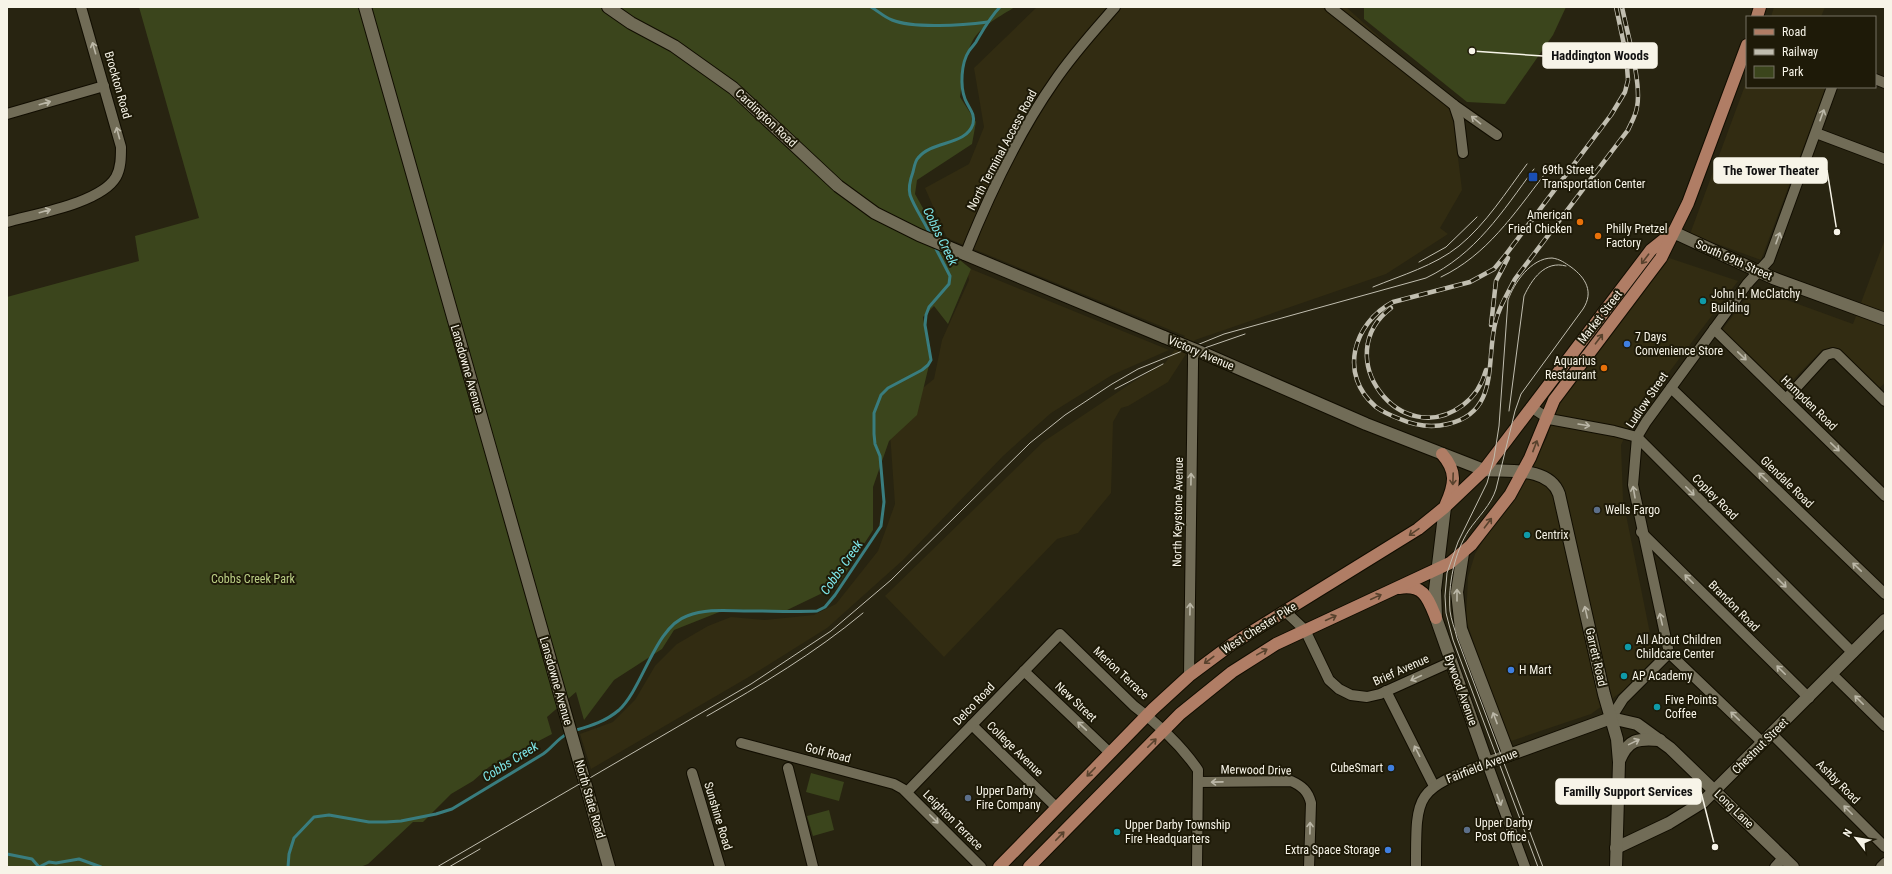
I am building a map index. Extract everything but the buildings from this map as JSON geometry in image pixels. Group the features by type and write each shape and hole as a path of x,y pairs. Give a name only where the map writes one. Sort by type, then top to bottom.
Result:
{"main road":[{"name":"Market Street","path":"1546,417 1556,396 1661,258 1688,203 1746,48"},
{"name":"Market Street","path":"1531,407 1651,250 1673,232"},
{"name":"West Chester Pike","path":"999,867 1110,752 1189,676 1232,644 1405,538 1445,507 1484,470 1531,407"},
{"name":"West Chester Pike","path":"1031,865 1164,730 1198,698 1245,662 1276,644 1450,563 1463,553 1510,495 1523,473 1546,417"},
{"path":"1442,454 1448,461 1453,475 1450,494 1445,507"},
{"path":"1396,588 1412,587 1422,591 1428,598 1436,618"},
{"path":"1017,848 1031,865"}],"street":[{"name":"Brockton Road","path":"7,222 87,199 104,190 116,177 121,159 121,147 81,7"},
{"name":"Lansdowne Avenue","path":"365,7 570,731"},
{"name":"Cardington Road","path":"608,7 700,63 733,88 763,114 843,190 875,213 919,235"},
{"name":"North Terminal Access Road","path":"960,252 1044,96 1078,50 1115,7"},
{"path":"1330,7 1454,104 1497,135"},
{"path":"7,114 104,86"},
{"name":"Ludlow Street","path":"1669,653 1641,532 1632,485 1637,437 1646,422 1747,284 1770,257 1832,88"},
{"path":"1454,104 1459,120 1463,153"},
{"path":"1816,133 1885,159"},
{"name":"South 69th Street","path":"1673,232 1759,271 1885,319"},
{"name":"Victory Avenue","path":"919,235 1198,351 1360,421 1484,470"},
{"name":"Hampden Road","path":"1714,329 1885,496"},
{"name":"North Keystone Avenue","path":"1189,676 1193,364 1198,351"},
{"path":"1786,399 1826,355 1833,353 1837,354 1885,401"},
{"name":"Glendale Road","path":"1671,388 1885,594"},
{"path":"1531,407 1546,417 1637,437"},
{"name":"Copley Road","path":"1637,437 1853,653"},
{"name":"Garrett Road","path":"1484,470 1535,474 1548,479 1555,486 1559,494 1604,694 1617,739 1619,762 1616,867"},
{"name":"Bywood Avenue","path":"1445,507 1434,601 1436,618 1486,763 1525,867"},
{"name":"Brandon Road","path":"1641,532 1809,698"},
{"name":"Bywood Avenue","path":"1463,553 1457,592 1461,629 1509,755"},
{"name":"Brief Avenue","path":"1284,611 1305,630 1326,675 1338,689 1359,697 1374,696 1451,662"},
{"name":"Chestnut Street","path":"1616,848 1669,823 1703,802 1809,698 1885,620"},
{"name":"Merion Terrace","path":"1060,634 1134,706 1148,715 1164,730 1198,770 1197,867"},
{"name":"Delco Road","path":"907,792 1060,634"},
{"path":"1612,718 1623,699 1669,653 1763,743"},
{"name":"New Street","path":"1024,671 1110,752"},
{"path":"1832,674 1885,726"},
{"path":"1386,691 1434,786"},
{"name":"Long Lane","path":"1612,718 1637,724 1680,756 1793,867"},
{"name":"Fairfield Avenue","path":"1416,867 1416,819 1418,810 1422,799 1434,786 1452,776 1486,763 1612,718"},
{"name":"College Avenue","path":"972,725 1057,808"},
{"name":"North State Road","path":"570,731 609,867"},
{"name":"Ashby Road","path":"1772,734 1885,847"},
{"path":"1619,762 1622,753 1632,742 1640,739 1660,740"},
{"name":"Golf Road","path":"741,742 894,784 907,792"},
{"path":"788,768 813,867"},
{"name":"Sunshine Road","path":"692,773 720,867"},
{"name":"Merwood Drive","path":"1198,782 1291,781 1304,788 1309,795 1311,803 1310,867"},
{"name":"Leighton Terrace","path":"907,792 981,867"},
{"path":"1774,867 1784,857"},
{"path":"1881,867 1885,863"}],"shaded area":[{"path":"1037,7 1346,7 1451,101 1462,190 1440,228 1448,234 1386,274 1195,340 1168,382 1128,406 1121,408 1113,422 1111,493 1078,533 1057,539 944,657 885,596 1043,442 1133,382 1165,363 1185,336 947,238 925,188 969,164 984,127 974,68"},
{"path":"1774,7 1825,7 1821,16 1771,16"},
{"path":"1746,83 1746,88 1826,88 1761,260 1690,234"},
{"path":"1885,239 1885,383 1878,389 1840,350 1823,349 1783,390 1722,330 1754,288 1853,324"},
{"path":"1669,258 1738,281 1630,424 1621,445 1623,500 1655,658 1624,690 1591,714 1508,742 1466,620 1468,577 1475,554 1547,438 1555,409"},
{"path":"966,267 1169,350 1112,375 1051,413 1003,456 903,560 827,628 747,678 591,769 580,734 613,722 635,700 655,666 677,644 708,626 731,617 765,620 814,615 836,604 878,551 895,504 890,433 894,411 934,379 942,340 969,280"}],"green space":[{"name":"Cobbs Creek Park","path":"139,7 1015,7 992,21 981,30 970,46 964,68 960,97 976,122 972,144 917,180 915,194 946,249 971,269 948,324 934,306 923,317 930,361 917,415 889,441 873,487 873,530 837,586 783,612 727,609 674,630 662,649 614,680 584,720 576,692 547,717 552,734 489,767 473,781 451,794 423,822 413,822 368,864 360,867 7,867 7,297 139,261 135,236 199,218"},
{"path":"1364,7 1566,7 1553,35 1505,104 1467,102 1364,19"},
{"path":"811,773 844,782 839,801 806,792"},
{"path":"829,810 834,830 813,836 807,816"}],"waterway":[{"path":"871,7 892,20 913,25 953,25 988,22"},
{"name":"Cobbs Creek","path":"931,236 910,195 909,189 915,165 917,159 924,152 956,140 969,131 973,124 974,120 962,88 964,62 969,51 990,19 1000,7"},
{"name":"Cobbs Creek","path":"573,731 603,721 619,710 628,700 666,632 676,622 687,616 695,613 718,610 817,611 825,607 835,595 881,526 884,502 880,456 875,444 874,434 874,413 881,395 888,388 922,370 931,360 925,325 926,315 929,307 949,284 950,276 934,245"},
{"name":"Cobbs Creek","path":"288,867 289,854 294,838 314,817 329,815 369,822 386,822 401,821 436,814 452,809 543,754 560,738 567,734"},
{"path":"7,854 32,859 39,867"},
{"name":"Cobbs Creek","path":"39,867 49,862 56,863 79,859 101,867"}],"tram line":[{"path":"1373,287 1428,265 1459,246 1487,218 1527,164"},
{"path":"437,867 751,684 831,631 891,580 1030,443 1065,415 1112,384 1138,369 1224,334 1426,278 1444,268 1459,257 1487,231 1534,169"},
{"path":"1441,277 1457,268 1486,245 1510,219 1544,175"},
{"path":"1419,262 1446,247 1477,217"},
{"path":"1538,867 1453,640 1446,613 1445,596 1447,573 1458,542 1487,483 1494,458 1499,426 1508,300 1514,286 1530,267 1544,259 1552,258 1558,259 1571,267 1581,276 1587,286 1588,297 1583,309 1521,394 1515,411 1494,495 1488,506 1469,530 1459,549 1453,569 1450,591 1451,614 1457,638 1543,867"},
{"path":"1509,411 1524,296 1531,283 1540,272 1552,266 1566,266"},
{"path":"1193,352 1245,334"},
{"path":"1115,389 1163,364"},
{"path":"707,716 807,655 863,613"},
{"path":"449,867 480,849"}],"railway":[{"path":"1616,7 1626,54 1628,80 1625,92 1611,115 1504,257 1494,269 1470,282 1393,302 1379,311 1368,323 1360,336 1355,350 1354,365 1357,380 1364,394 1376,407 1382,411 1394,417 1424,426 1442,425 1465,418 1476,408 1484,396 1488,382 1496,320 1502,304 1515,279 1628,130 1636,113 1638,97 1636,72 1622,7"},
{"path":"1491,325 1496,281 1508,258"},
{"path":"1391,308 1373,328 1367,350 1370,372 1380,392 1396,408 1417,416 1440,416 1463,405 1471,398 1480,385 1486,370"}],"place":[{"name":"Haddington Woods","path":"1472,51"},
{"name":"69th Street Transportation Center","path":"1533,177"},
{"name":"American Fried Chicken","path":"1580,222"},
{"name":"The Tower Theater","path":"1837,232"},
{"name":"Philly Pretzel Factory","path":"1598,236"},
{"name":"John H. McClatchy Building","path":"1703,301"},
{"name":"7 Days Convenience Store","path":"1627,344"},
{"name":"Aquarius Restaurant","path":"1604,368"},
{"name":"Wells Fargo","path":"1597,510"},
{"name":"Centrix","path":"1527,535"},
{"name":"All About Children Childcare Center","path":"1628,647"},
{"name":"H Mart","path":"1511,670"},
{"name":"AP Academy","path":"1624,676"},
{"name":"Five Points Coffee","path":"1657,707"},
{"name":"CubeSmart","path":"1391,768"},
{"name":"Upper Darby Fire Company","path":"968,798"},
{"name":"Upper Darby Post Office","path":"1467,830"},
{"name":"Upper Darby Township Fire Headquarters","path":"1117,832"},
{"name":"Familly Support Services","path":"1715,847"},
{"name":"Extra Space Storage","path":"1388,850"}]}
